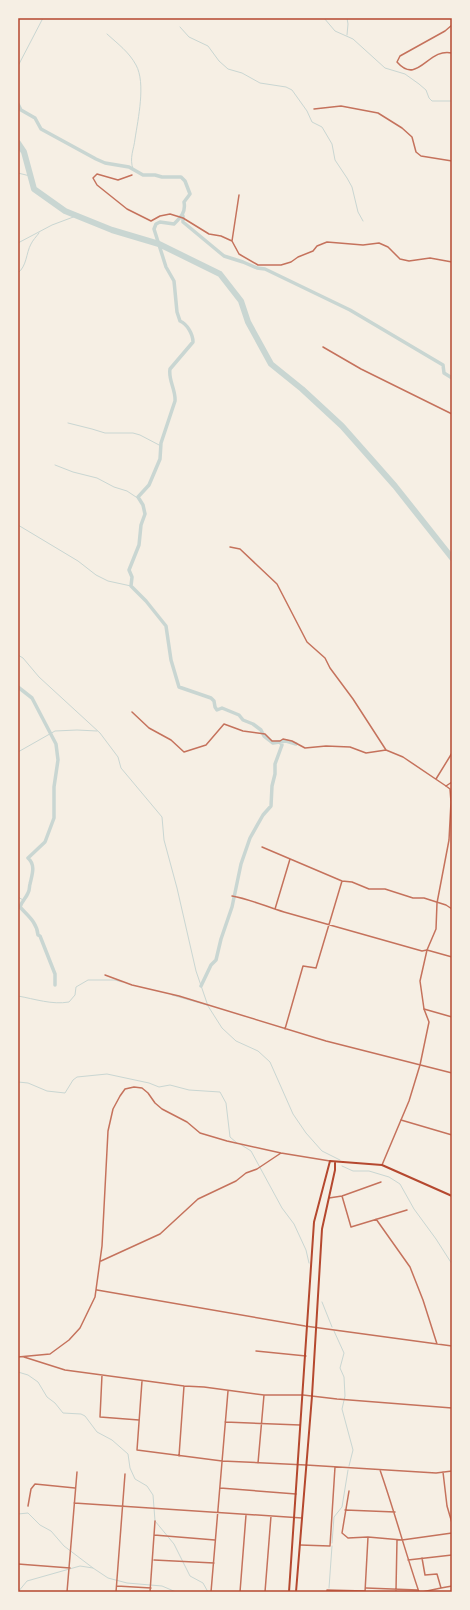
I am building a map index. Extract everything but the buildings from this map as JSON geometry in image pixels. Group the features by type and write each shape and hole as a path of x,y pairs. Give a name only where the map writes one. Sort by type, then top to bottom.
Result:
{"main road":[{"path":"289,1592 314,1222 330,1161 382,1165 452,1196"},
{"path":"296,1592 312,1396 322,1229 335,1170 335,1161"}],"street":[{"path":"452,25 445,31 400,56 397,62 408,70 414,70 422,66 432,56 440,53 452,53"},
{"path":"314,109 342,106 378,113 402,128 412,137 416,152 421,156 452,162"},
{"path":"132,175 118,180 97,174 93,178 97,185 127,209 151,221 160,216 170,214 183,218 209,234 221,236 232,241"},
{"path":"239,195 232,241 239,254 246,260 258,265 281,265 291,262 298,257 313,251 317,246 327,242 363,245 379,243 388,247 400,259 409,261 430,258 452,262"},
{"path":"323,347 361,369 452,414"},
{"path":"230,547 240,549 277,584 307,642 326,658 330,668 353,699 386,750"},
{"path":"132,712 149,728 171,740 184,752 206,745 224,724 243,730 265,734 272,741 280,741 283,739 292,741 305,748 326,746 350,747 366,753 386,750 403,757 450,789 450,840 437,903 436,930 427,950 420,982 424,1009 429,1022 410,1102 382,1165"},
{"path":"436,779 452,753"},
{"path":"446,786 452,782"},
{"path":"262,847 342,881 352,882 369,889 385,888 401,895 413,898 424,898 446,905 452,910"},
{"path":"275,909 290,859"},
{"path":"284,1028 303,966 316,968 342,881"},
{"path":"232,896 241,897 275,909 422,951 427,950 452,957"},
{"path":"105,975 132,985 179,996 326,1041 452,1073"},
{"path":"424,1009 452,1017"},
{"path":"18,1357 50,1354 69,1340 80,1328 95,1297 101,1261 108,1132 113,1109 120,1096 126,1089 134,1087 142,1088 162,1109 187,1122 200,1133 227,1141 281,1153 330,1161"},
{"path":"401,1120 452,1135"},
{"path":"101,1261 160,1234 198,1199 236,1181 246,1173 257,1169 281,1153"},
{"path":"329,1198 342,1196 381,1182"},
{"path":"342,1196 351,1227 407,1210"},
{"path":"376,1219 410,1267 423,1300 437,1344"},
{"path":"96,1290 308,1326 452,1346"},
{"path":"256,1351 306,1356"},
{"path":"22,1356 65,1370 142,1381 264,1394 302,1395 452,1408"},
{"path":"102,1375 100,1417 139,1420"},
{"path":"142,1381 137,1450 222,1461 306,1464 436,1473 452,1471"},
{"path":"178,1456 184,1386"},
{"path":"211,1592 228,1390"},
{"path":"258,1463 264,1394"},
{"path":"225,1422 262,1422 300,1425"},
{"path":"300,1545 330,1546 335,1467"},
{"path":"365,1588 418,1591 395,1512 380,1469"},
{"path":"68,1592 76,1472"},
{"path":"443,1472 447,1506 452,1523"},
{"path":"116,1592 125,1474"},
{"path":"28,1506 31,1489 35,1484 75,1488"},
{"path":"219,1488 296,1494"},
{"path":"349,1491 342,1533 348,1538 368,1537 402,1540 452,1533"},
{"path":"74,1503 123,1505 302,1518"},
{"path":"345,1510 395,1512"},
{"path":"240,1592 246,1514"},
{"path":"265,1592 271,1516"},
{"path":"150,1592 155,1520"},
{"path":"154,1535 215,1540"},
{"path":"327,1592 328,1590 365,1592 368,1537"},
{"path":"396,1590 397,1540"},
{"path":"408,1560 452,1555"},
{"path":"422,1558 425,1575 437,1574 441,1588"},
{"path":"153,1560 214,1563"},
{"path":"18,1564 70,1568"},
{"path":"117,1586 151,1588"},
{"path":"422,1592 452,1586"}],"waterway":[{"path":"18,66 43,18"},
{"path":"324,18 335,31 353,39 385,68 405,74 419,84 426,90 432,101 452,101"},
{"path":"347,18 347,35"},
{"path":"180,27 189,37 208,46 219,61 228,69 242,73 260,83 286,87 292,90 307,111 312,122 322,127 332,144 335,160 352,187 358,212 363,221"},
{"path":"107,34 130,56 139,73 141,91 138,122 132,157 133,169"},
{"path":"18,104 21,110 35,118 41,129 96,159 105,163 129,167 143,175 181,177 185,181 190,194 184,202 184,209 179,219 174,224 160,222 156,224 154,229 166,267 174,281 177,312 180,321 185,324 189,330 193,342 170,369 170,377 175,401 161,443 160,459 149,485 138,497 143,505 145,514 141,525 139,545 129,570 132,577 131,586 146,601 166,626 171,660 179,687 211,698 214,701 217,710 222,708 239,715 243,720 253,724 261,730 264,736 273,743 286,741 296,744"},
{"path":"18,143 24,152 34,189 65,211 112,230 159,244 220,274 241,301 248,322 271,364 302,389 342,426 395,486 452,558"},
{"path":"18,173 30,176"},
{"path":"18,243 52,225 76,216"},
{"path":"183,216 183,222 224,256 257,268 265,269 350,310 443,365 444,373 452,378"},
{"path":"18,273 25,263 31,244 39,233"},
{"path":"68,423 105,433 133,433 161,446"},
{"path":"55,465 73,472 97,478 114,487 127,491 139,499"},
{"path":"18,525 78,561 96,575 108,581 131,586"},
{"path":"18,655 23,658 39,677 100,733 118,757 121,768 162,817 164,840 177,888 196,971 208,1006 222,1028 236,1041 258,1051 270,1062 293,1114 306,1133 322,1151 340,1160"},
{"path":"18,687 32,698 56,744 58,760 54,787 54,818 45,842 28,858 33,867 32,874 29,892 20,907 36,926 38,935 40,936 55,974 55,985"},
{"path":"18,752 55,731 97,731"},
{"path":"201,986 211,965 216,960 221,939 232,907 241,864 250,838 263,815 271,806 275,764 282,745 280,742"},
{"path":"18,897 23,900"},
{"path":"18,996 63,1003 69,1002 75,995 76,987 88,980 115,980 122,982"},
{"path":"172,995 207,1005"},
{"path":"18,1082 28,1083 47,1091 65,1093 73,1080 77,1077 107,1074 149,1083 159,1087 170,1085 189,1090 220,1092 226,1103 230,1137 237,1143"},
{"path":"240,1144 251,1151 282,1208 294,1224 306,1250 309,1263"},
{"path":"342,1166 353,1171 369,1171 389,1177 400,1184 414,1209 452,1264"},
{"path":"322,1302 332,1327"},
{"path":"334,1331 344,1353 340,1368 344,1377 345,1396 342,1409 353,1450 349,1466"},
{"path":"18,1372 28,1375 38,1382 47,1397 55,1403 63,1413 81,1414 85,1416 97,1432 112,1440 128,1454 130,1468 135,1479 147,1486 153,1495 155,1521 174,1544 190,1576 203,1583 208,1592"},
{"path":"332,1543 334,1517 342,1507 348,1470"},
{"path":"18,1514 28,1513 40,1525 51,1531 64,1546 93,1568"},
{"path":"329,1588 332,1546"},
{"path":"18,1592 27,1581 80,1566 93,1568 108,1578 127,1583 162,1586 176,1592"}]}
